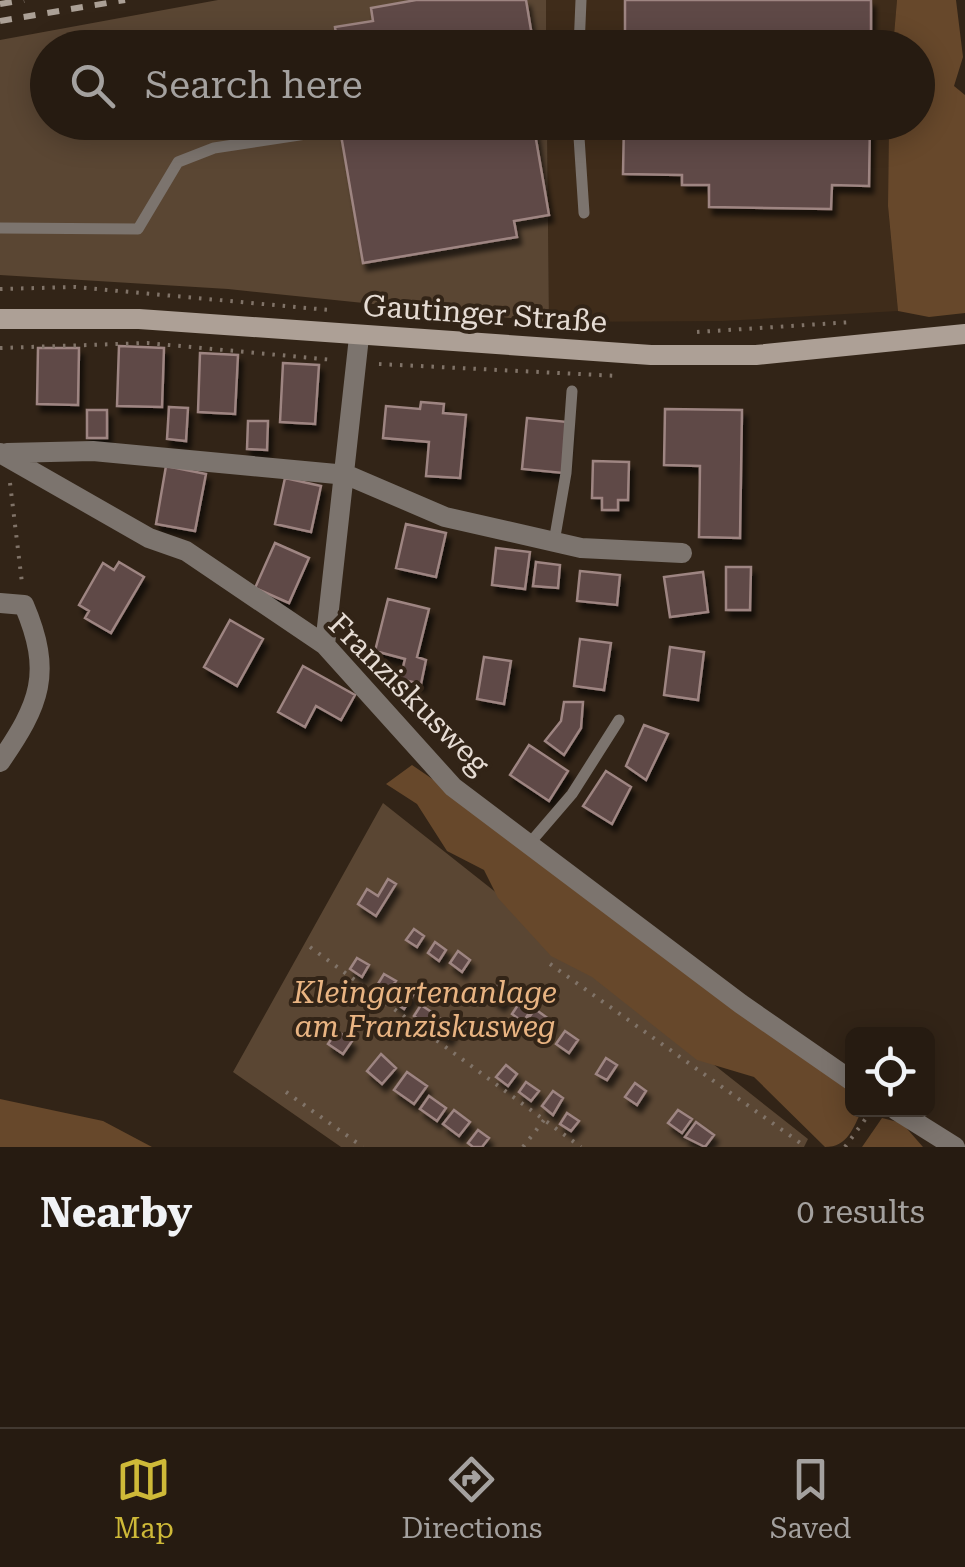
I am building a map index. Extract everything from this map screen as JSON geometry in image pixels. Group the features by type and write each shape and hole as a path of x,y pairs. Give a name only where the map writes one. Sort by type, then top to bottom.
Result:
{"main road":[{"name":"Gautinger Straße","path":"0,319 140,319 651,355 756,356 965,334"}],"street":[{"path":"325,645 347,475 358,336"},
{"path":"3,453 93,450 347,475 445,518 581,548 682,553"},
{"name":"Franziskusweg","path":"3,453 85,504 148,538 186,552 325,645 453,786 741,1004 845,1076"},
{"path":"0,603 24,605 40,644 40,678 28,721 0,762"},
{"path":"907,1117 954,1147"}],"lane":[{"path":"580,30 582,0"},
{"path":"0,228 138,229 178,162 214,148 266,140"},
{"path":"579,140 584,213"},
{"path":"554,542 566,474 572,392"},
{"path":"529,844 572,794 619,720"}],"path":[{"path":"0,289 74,287 335,310"},
{"path":"695,332 864,322"},
{"path":"3,453 24,605"},
{"path":"310,947 581,1147"},
{"path":"550,964 806,1147"},
{"path":"286,1092 363,1147"},
{"path":"845,1147 867,1117"},
{"path":"523,1147 544,1120"}],"shaded area":[{"path":"546,0 897,0 894,30 546,30"},
{"path":"897,0 956,0 963,57 954,86 965,95 965,313 929,317 898,311 888,206 889,140 935,140 935,30 894,30"},
{"path":"547,140 889,140 888,206 898,311 723,321 549,322"},
{"path":"412,765 501,826 845,1085 845,1117 858,1117 849,1135 839,1144 825,1147 754,1077 697,1060 592,977 551,956 498,898 484,870 447,851 417,804 386,784"},
{"path":"0,1099 103,1121 152,1147 0,1147"},
{"path":"882,1118 902,1123 923,1147 862,1147"}],"green space":[{"path":"218,0 546,0 546,30 54,30"},
{"path":"30,34 30,140 547,140 549,322 228,289 0,275 0,40"},
{"name":"Kleingartenanlage am Franziskusweg","path":"383,803 808,1139 804,1147 341,1147 233,1072"}],"building":[{"path":"416,0 526,0 531,30 335,30 335,27 373,21 371,8"},
{"path":"625,0 871,0 871,30 625,30"},
{"path":"342,140 536,140 549,215 514,221 517,237 363,263"},
{"path":"624,140 870,140 869,186 832,185 831,209 709,207 709,185 682,185 682,175 623,174"},
{"path":"119,346 164,348 162,407 117,406"},
{"path":"38,348 79,348 78,405 37,404"},
{"path":"200,353 238,355 235,414 198,412"},
{"path":"283,363 319,365 315,424 280,422"},
{"path":"421,402 444,404 443,413 466,415 460,478 426,476 429,442 383,438 386,406 420,409"},
{"path":"169,407 188,408 186,441 167,439"},
{"path":"665,409 742,410 740,538 699,537 700,466 664,465"},
{"path":"87,410 107,410 107,438 87,438"},
{"path":"527,418 568,422 563,473 522,469"},
{"path":"248,421 268,421 267,450 247,449"},
{"path":"593,461 629,462 628,500 618,500 618,510 602,510 602,498 592,498"},
{"path":"166,466 206,474 195,531 156,524"},
{"path":"285,478 321,486 311,532 275,524"},
{"path":"406,524 446,533 436,577 396,568"},
{"path":"275,543 309,558 289,603 255,588"},
{"path":"496,548 530,552 525,589 492,585"},
{"path":"119,562 144,577 111,633 85,618 89,611 79,605 103,563 114,570"},
{"path":"536,562 560,565 558,588 533,586"},
{"path":"726,567 751,567 750,610 726,610"},
{"path":"580,571 620,575 617,605 577,601"},
{"path":"703,572 708,612 670,617 664,577"},
{"path":"388,599 429,609 417,657 426,660 421,684 400,679 405,659 375,651"},
{"path":"230,620 263,639 237,686 204,667"},
{"path":"580,639 611,643 604,690 574,686"},
{"path":"670,647 704,652 698,700 664,695"},
{"path":"484,657 511,661 504,704 477,699"},
{"path":"303,666 355,695 341,720 316,706 305,727 278,712"},
{"path":"564,702 583,702 581,728 564,755 545,741 561,721"},
{"path":"644,725 668,734 646,780 626,766"},
{"path":"529,745 568,771 549,801 510,775"},
{"path":"606,771 631,787 612,824 583,806"},
{"path":"388,879 396,884 376,916 358,904 367,889 378,896"},
{"path":"414,929 424,936 417,947 406,940"},
{"path":"435,942 446,950 439,961 428,953"},
{"path":"458,951 470,960 462,972 450,963"},
{"path":"357,958 369,965 362,977 350,969"},
{"path":"384,974 396,981 387,994 376,987"},
{"path":"499,984 510,993 501,1004 490,996"},
{"path":"403,988 413,995 404,1009 394,1002"},
{"path":"522,999 533,1007 523,1022 512,1014"},
{"path":"421,1005 433,1013 425,1024 414,1016"},
{"path":"535,1009 553,1022 543,1036 525,1023"},
{"path":"441,1019 455,1027 448,1038 434,1030"},
{"path":"337,1031 352,1041 343,1054 328,1044"},
{"path":"565,1031 578,1040 569,1053 556,1044"},
{"path":"381,1054 396,1068 382,1084 367,1071"},
{"path":"606,1058 617,1065 607,1080 596,1074"},
{"path":"506,1065 517,1074 508,1086 496,1077"},
{"path":"407,1072 427,1086 414,1104 394,1090"},
{"path":"526,1082 539,1091 531,1101 519,1092"},
{"path":"635,1083 646,1091 637,1105 625,1097"},
{"path":"553,1091 563,1098 553,1115 542,1106"},
{"path":"429,1096 446,1108 437,1121 420,1109"},
{"path":"454,1110 470,1122 459,1136 443,1124"},
{"path":"678,1110 692,1119 682,1133 668,1123"},
{"path":"567,1113 579,1121 571,1131 560,1124"},
{"path":"696,1122 714,1135 705,1147 685,1137"},
{"path":"478,1130 489,1138 482,1147 473,1147 468,1143"}],"railway":[{"path":"0,4 24,0"},
{"path":"0,21 125,0"}]}
